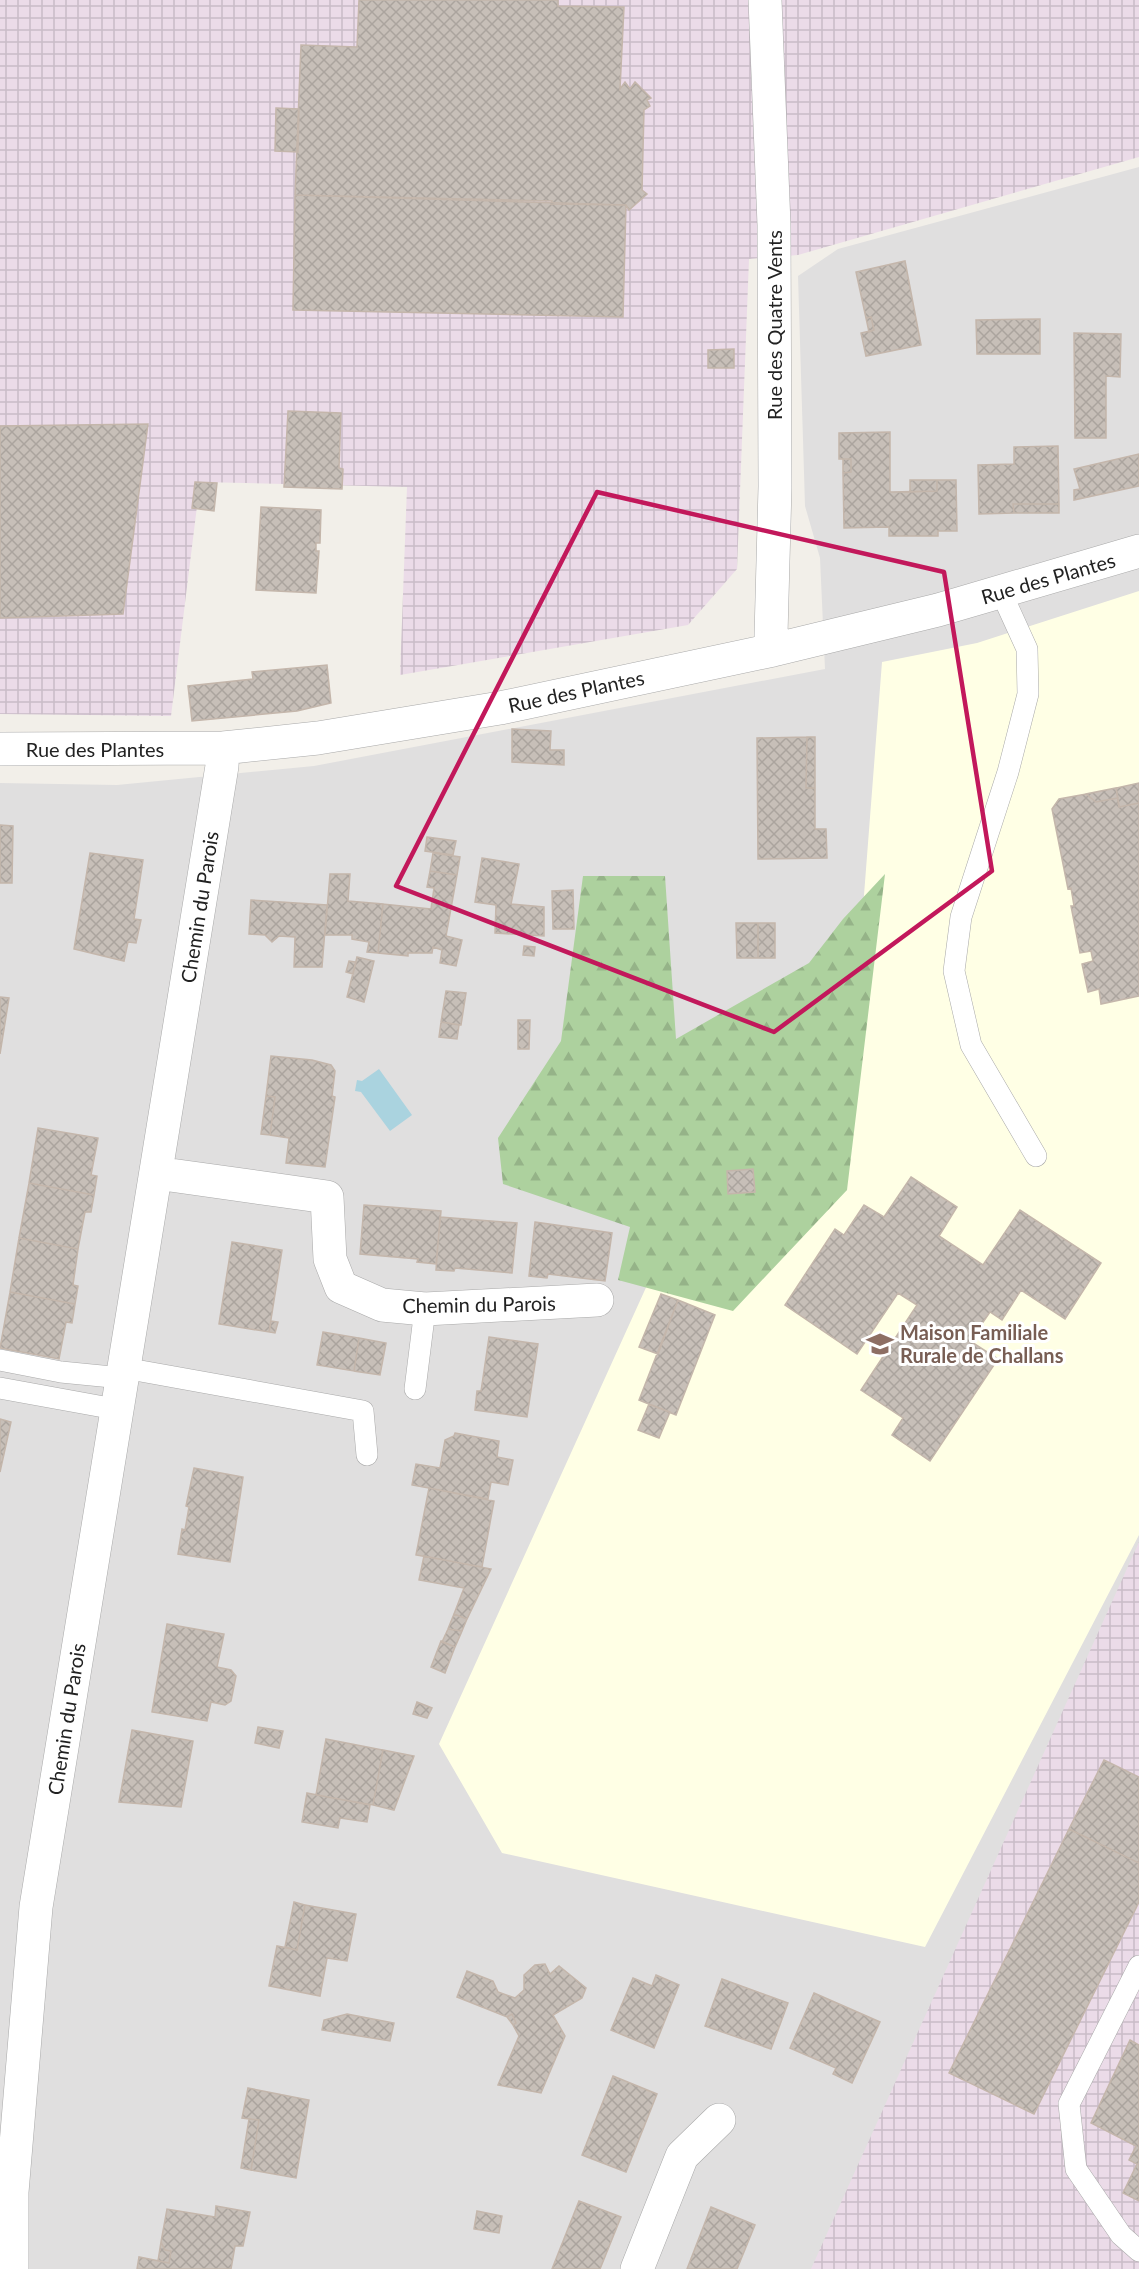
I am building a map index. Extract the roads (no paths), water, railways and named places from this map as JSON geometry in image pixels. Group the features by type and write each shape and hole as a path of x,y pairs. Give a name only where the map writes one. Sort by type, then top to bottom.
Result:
{"street":[{"name":"Rue des Quatre Vents","path":"765,0 774,236 775,487 771,635 773,650"},
{"name":"Rue des Plantes","path":"0,748 223,748 318,738 500,708 773,650 938,610 1139,551"},
{"name":"Chemin du Parois","path":"12,2269 12,2192 36,1907 223,748"},
{"name":"Chemin du Parois","path":"156,1173 327,1197 330,1259 341,1287 382,1305 425,1309 597,1300"},
{"path":"637,2269 682,2157 719,2120"}],"lane":[{"path":"1001,592 1027,649 1028,694 1008,772 961,917 954,971 971,1045 1036,1156"},
{"path":"416,1389 425,1309"},
{"path":"0,1360 120,1385 363,1411 367,1455"},
{"path":"0,1388 120,1385"},
{"path":"1139,1966 1069,2104 1076,2169 1121,2235 1139,2251"}],"water":[{"path":"379,1069 412,1115 390,1131 361,1092 355,1091 357,1080 362,1081"}],"place":[{"name":"Maison Familiale Rurale de Challans","path":"880,1344"}]}
